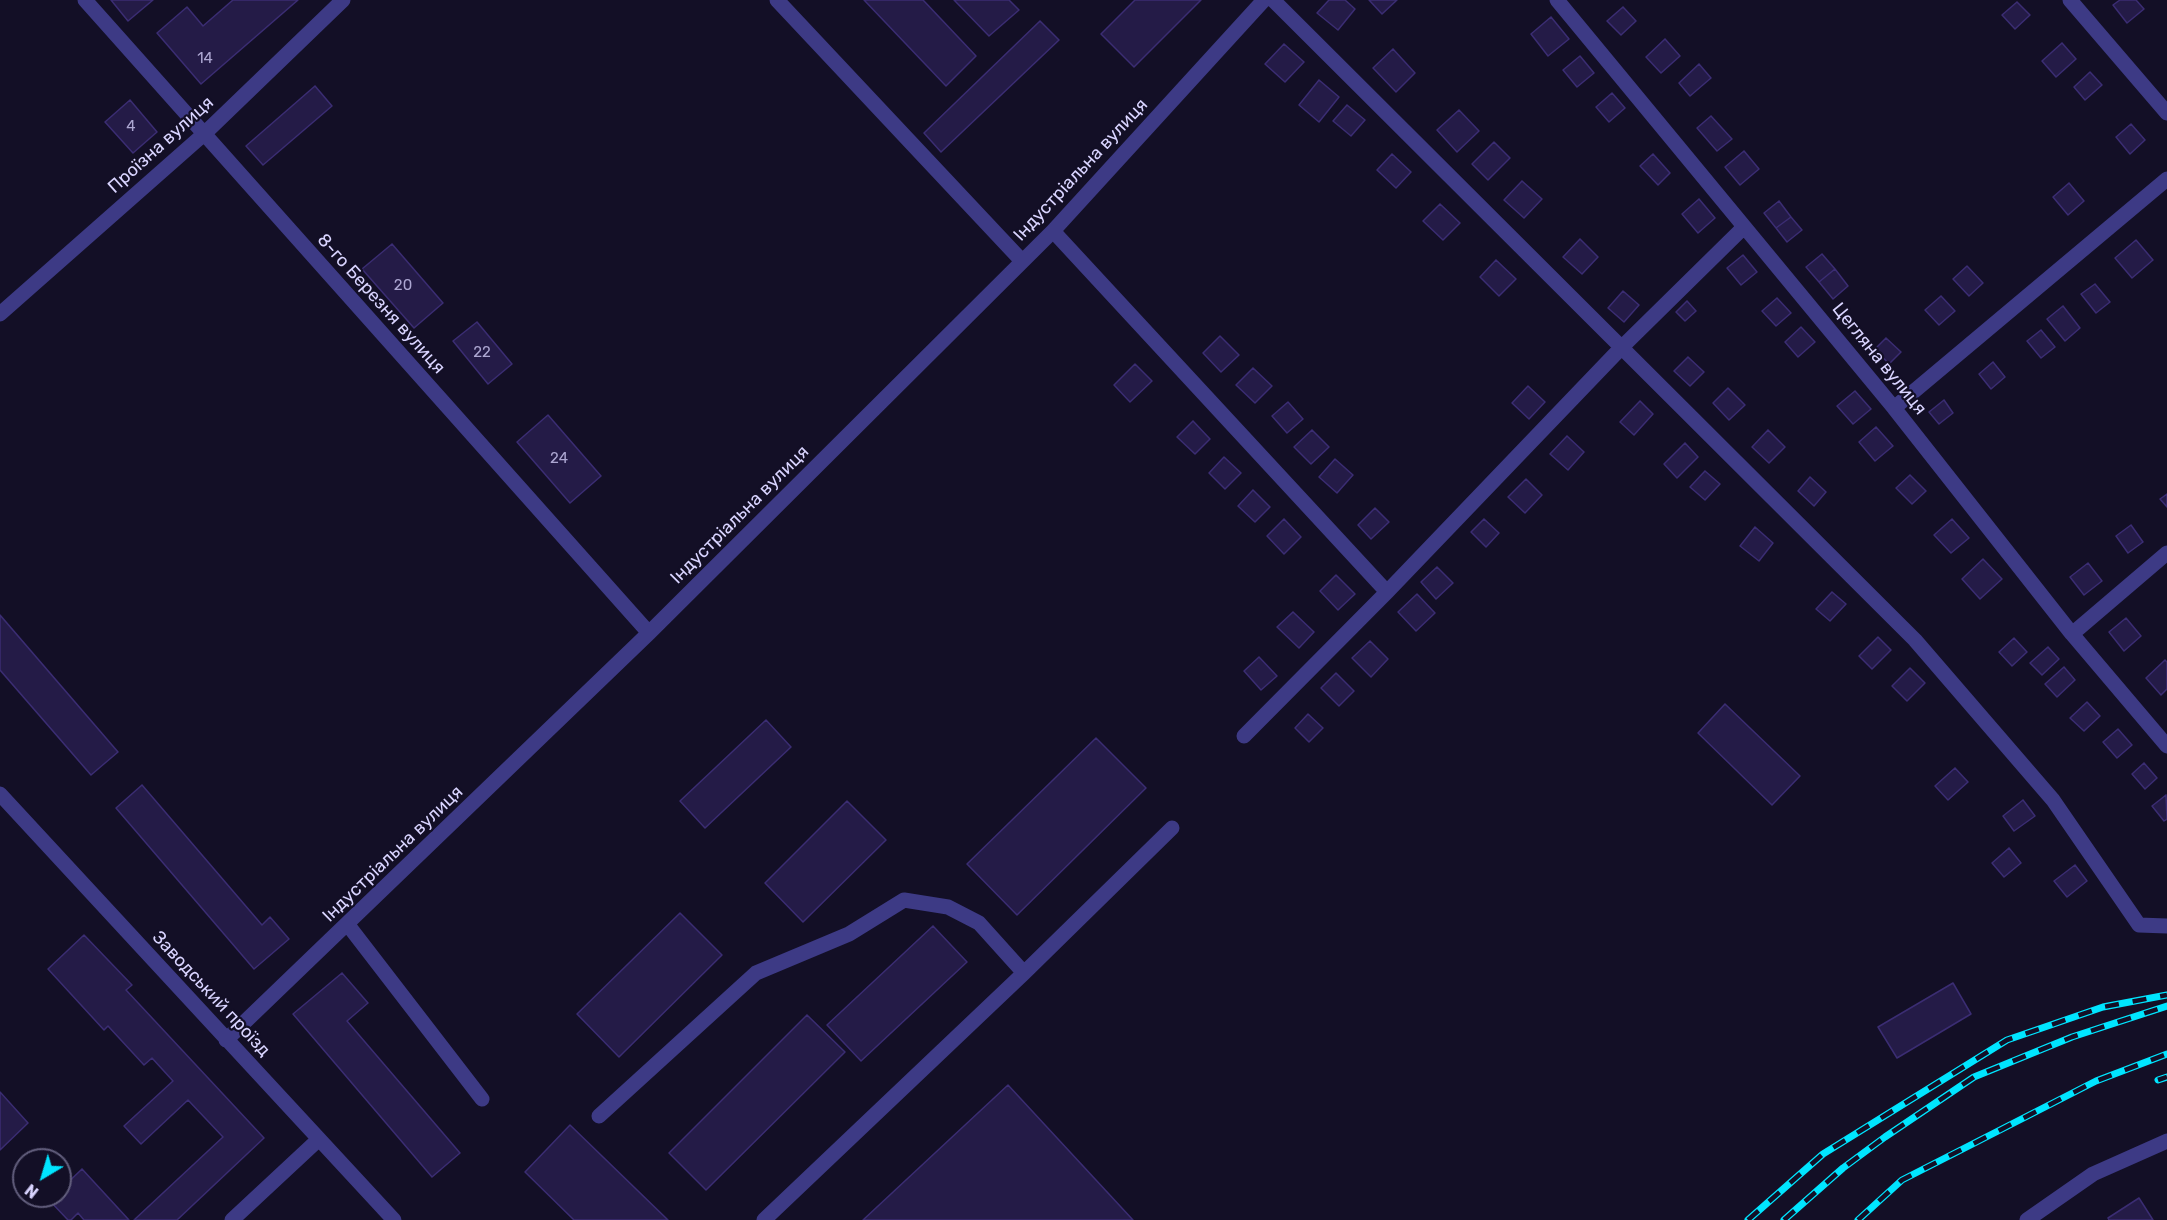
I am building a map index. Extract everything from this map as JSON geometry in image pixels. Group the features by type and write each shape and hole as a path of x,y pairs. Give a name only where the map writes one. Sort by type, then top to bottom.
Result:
{"street":[{"name":"8-го Березня вулиця","path":"85,0 649,633"},
{"name":"Проїзна вулиця","path":"0,314 204,134 343,0"},
{"path":"777,0 1022,261"},
{"name":"Індустріальна вулиця","path":"226,1040 649,633 1053,231 1264,0"},
{"path":"1273,0 1915,640 2053,800 2139,925 2167,926"},
{"name":"Цегляна вулиця","path":"1557,0 1894,408 2072,634 2167,746"},
{"path":"2070,0 2167,113"},
{"path":"1894,408 2167,179"},
{"path":"1244,736 1387,592 1621,348 1744,227"},
{"path":"1053,231 1387,592"},
{"path":"2072,634 2167,553"},
{"name":"Заводський проїзд","path":"0,794 394,1220"},
{"path":"764,1220 1024,973 1172,828"},
{"path":"599,1116 756,972 849,934 904,900 948,907 979,923 1024,973"},
{"path":"348,925 482,1100"},
{"path":"232,1220 319,1139"},
{"path":"2027,1220 2093,1174 2167,1141"}],"building":[{"path":"111,0 153,0 128,21"},
{"path":"233,0 298,0 201,84 157,33 187,7 203,26"},
{"path":"864,0 923,0 976,56 946,86"},
{"path":"954,0 1009,0 1019,10 989,36"},
{"path":"1135,0 1201,0 1134,67 1101,34"},
{"path":"1329,0 1345,0 1355,9 1338,30 1317,13"},
{"path":"1369,0 1397,0 1382,14"},
{"path":"2120,0 2136,0 2144,9 2127,23 2113,5"},
{"path":"2017,2 2030,15 2015,29 2002,15"},
{"path":"1623,7 1636,21 1621,35 1607,21"},
{"path":"1551,17 1569,39 1548,56 1531,34"},
{"path":"1040,21 1059,40 941,152 924,133"},
{"path":"1665,39 1680,56 1661,73 1646,57"},
{"path":"2062,43 2076,59 2056,77 2042,61"},
{"path":"1284,44 1304,62 1285,82 1265,64"},
{"path":"1393,49 1415,73 1396,92 1373,68"},
{"path":"1580,56 1594,73 1577,87 1563,70"},
{"path":"1699,64 1711,78 1690,96 1679,83"},
{"path":"2090,72 2102,85 2085,100 2074,87"},
{"path":"1319,80 1339,97 1319,122 1299,105"},
{"path":"315,86 332,106 263,165 246,146"},
{"path":"1612,93 1625,108 1609,122 1596,107"},
{"path":"130,100 157,132 133,153 105,122"},
{"path":"1347,105 1365,120 1351,136 1333,121"},
{"path":"1459,110 1479,131 1457,152 1437,130"},
{"path":"1711,116 1732,139 1717,151 1697,128"},
{"path":"2131,124 2145,140 2130,154 2116,137"},
{"path":"1494,142 1510,158 1488,180 1472,164"},
{"path":"1744,151 1759,169 1740,185 1725,167"},
{"path":"1392,154 1411,172 1396,188 1377,170"},
{"path":"1653,154 1670,173 1658,185 1640,166"},
{"path":"1522,181 1542,199 1524,218 1504,200"},
{"path":"2069,183 2084,201 2068,215 2053,197"},
{"path":"1699,199 1715,218 1698,233 1682,214"},
{"path":"1779,201 1791,217 1776,228 1764,213"},
{"path":"1440,204 1460,223 1443,240 1423,221"},
{"path":"1791,217 1802,230 1787,242 1776,228"},
{"path":"1580,239 1598,257 1582,274 1563,257"},
{"path":"2136,240 2153,260 2132,278 2115,258"},
{"path":"392,244 443,303 414,328 362,269"},
{"path":"1822,254 1835,269 1819,282 1806,267"},
{"path":"1743,255 1757,272 1741,285 1727,268"},
{"path":"1496,260 1516,279 1499,296 1480,277"},
{"path":"1967,266 1983,283 1969,296 1953,279"},
{"path":"1835,269 1848,286 1833,299 1819,282"},
{"path":"2095,284 2110,302 2096,313 2081,294"},
{"path":"1623,291 1639,305 1624,322 1608,308"},
{"path":"1941,296 1955,311 1939,325 1925,310"},
{"path":"1777,298 1791,313 1776,326 1762,311"},
{"path":"1687,301 1696,311 1685,321 1676,312"},
{"path":"2063,306 2080,328 2065,341 2047,319"},
{"path":"477,322 512,364 488,384 453,341"},
{"path":"1801,327 1815,342 1798,357 1785,342"},
{"path":"2041,330 2055,347 2041,358 2027,341"},
{"path":"1220,336 1239,355 1221,372 1203,353"},
{"path":"1886,338 1901,352 1889,364 1875,349"},
{"path":"1688,357 1704,372 1690,386 1674,371"},
{"path":"1993,362 2005,377 1991,389 1979,374"},
{"path":"1135,364 1152,381 1130,402 1114,385"},
{"path":"1253,368 1272,386 1255,403 1236,385"},
{"path":"1528,386 1545,402 1529,419 1512,403"},
{"path":"1728,388 1745,405 1729,420 1713,403"},
{"path":"1855,391 1871,409 1853,424 1837,406"},
{"path":"1944,400 1953,413 1939,424 1929,412"},
{"path":"1640,401 1653,414 1634,435 1620,422"},
{"path":"1288,402 1303,419 1287,433 1272,416"},
{"path":"548,415 601,476 570,503 517,442"},
{"path":"1193,421 1210,439 1195,454 1177,437"},
{"path":"1876,427 1893,446 1875,461 1859,442"},
{"path":"1312,430 1329,447 1311,464 1294,447"},
{"path":"1768,430 1785,447 1769,463 1752,447"},
{"path":"1567,436 1584,452 1568,470 1550,454"},
{"path":"1685,443 1698,457 1677,478 1664,464"},
{"path":"1224,457 1241,473 1225,489 1209,473"},
{"path":"1335,459 1353,475 1337,493 1319,477"},
{"path":"1705,471 1720,484 1705,500 1690,487"},
{"path":"1910,475 1926,491 1912,504 1896,488"},
{"path":"1810,477 1826,492 1814,506 1798,491"},
{"path":"1526,479 1542,495 1525,513 1508,497"},
{"path":"1253,490 1270,507 1255,522 1238,506"},
{"path":"2167,494 2167,507 2160,499"},
{"path":"1375,508 1389,522 1371,539 1358,525"},
{"path":"1284,519 1301,537 1284,554 1267,536"},
{"path":"1484,519 1499,533 1486,547 1471,532"},
{"path":"1952,519 1969,538 1951,553 1934,535"},
{"path":"2131,525 2143,542 2128,553 2116,536"},
{"path":"1755,527 1773,543 1759,561 1740,546"},
{"path":"1983,559 2002,579 1980,599 1962,579"},
{"path":"2088,563 2102,581 2084,595 2070,577"},
{"path":"1437,567 1453,583 1436,599 1421,582"},
{"path":"1336,575 1355,594 1338,610 1320,591"},
{"path":"1832,592 1846,604 1830,621 1816,609"},
{"path":"1417,594 1435,613 1416,631 1398,612"},
{"path":"1293,612 1314,632 1299,648 1277,627"},
{"path":"0,615 118,752 91,775 0,670"},
{"path":"2126,618 2141,636 2124,651 2109,632"},
{"path":"1878,637 1891,650 1872,669 1859,656"},
{"path":"2014,638 2027,652 2012,666 1999,652"},
{"path":"1370,641 1388,659 1371,677 1352,658"},
{"path":"2048,647 2059,659 2042,675 2030,663"},
{"path":"1259,657 1277,676 1261,690 1244,671"},
{"path":"2165,660 2167,662 2167,689 2161,695 2146,678"},
{"path":"2064,667 2075,680 2057,697 2045,684"},
{"path":"1910,668 1925,683 1907,701 1892,686"},
{"path":"1336,673 1354,691 1339,706 1321,688"},
{"path":"2087,702 2100,716 2084,731 2070,718"},
{"path":"1725,704 1800,776 1772,805 1698,733"},
{"path":"1308,714 1323,728 1309,742 1295,728"},
{"path":"766,720 791,747 705,828 680,801"},
{"path":"2118,729 2132,745 2117,758 2103,742"},
{"path":"1096,738 1146,788 1017,915 967,864"},
{"path":"2144,763 2157,778 2145,789 2132,774"},
{"path":"1955,768 1968,782 1948,800 1935,786"},
{"path":"142,785 262,925 270,917 289,939 254,969 116,808"},
{"path":"2166,795 2167,819 2164,821 2152,806"},
{"path":"2023,800 2035,816 2014,831 2003,816"},
{"path":"847,801 886,840 803,922 765,883"},
{"path":"2009,848 2021,863 2004,877 1992,863"},
{"path":"2075,865 2087,881 2067,897 2054,881"},
{"path":"680,913 722,955 619,1057 577,1014"},
{"path":"933,926 967,962 861,1061 827,1025"},
{"path":"84,935 132,985 126,990 264,1138 177,1220 134,1220 223,1137 188,1100 141,1144 124,1126 173,1081 152,1058 144,1065 108,1026 104,1030 48,969"},
{"path":"342,973 368,1003 347,1021 460,1153 432,1177 293,1014"},
{"path":"1953,983 1971,1014 1897,1058 1878,1027"},
{"path":"807,1015 845,1052 706,1190 669,1153"},
{"path":"1008,1085 1133,1220 863,1220"},
{"path":"0,1092 28,1123 0,1150"},
{"path":"570,1125 668,1220 574,1220 525,1172"},
{"path":"82,1169 129,1220 84,1220 78,1213 68,1220 57,1208 72,1208 72,1179"},
{"path":"2139,1198 2153,1220 2109,1220 2108,1218"}],"railway":[{"path":"1748,1220 1823,1154 2007,1040 2103,1007 2167,995"},
{"path":"1784,1220 1843,1168 1974,1077 2072,1037 2167,1006"},
{"path":"1858,1220 1902,1180 2096,1081 2167,1054"},
{"path":"2158,1080 2167,1077"}]}
